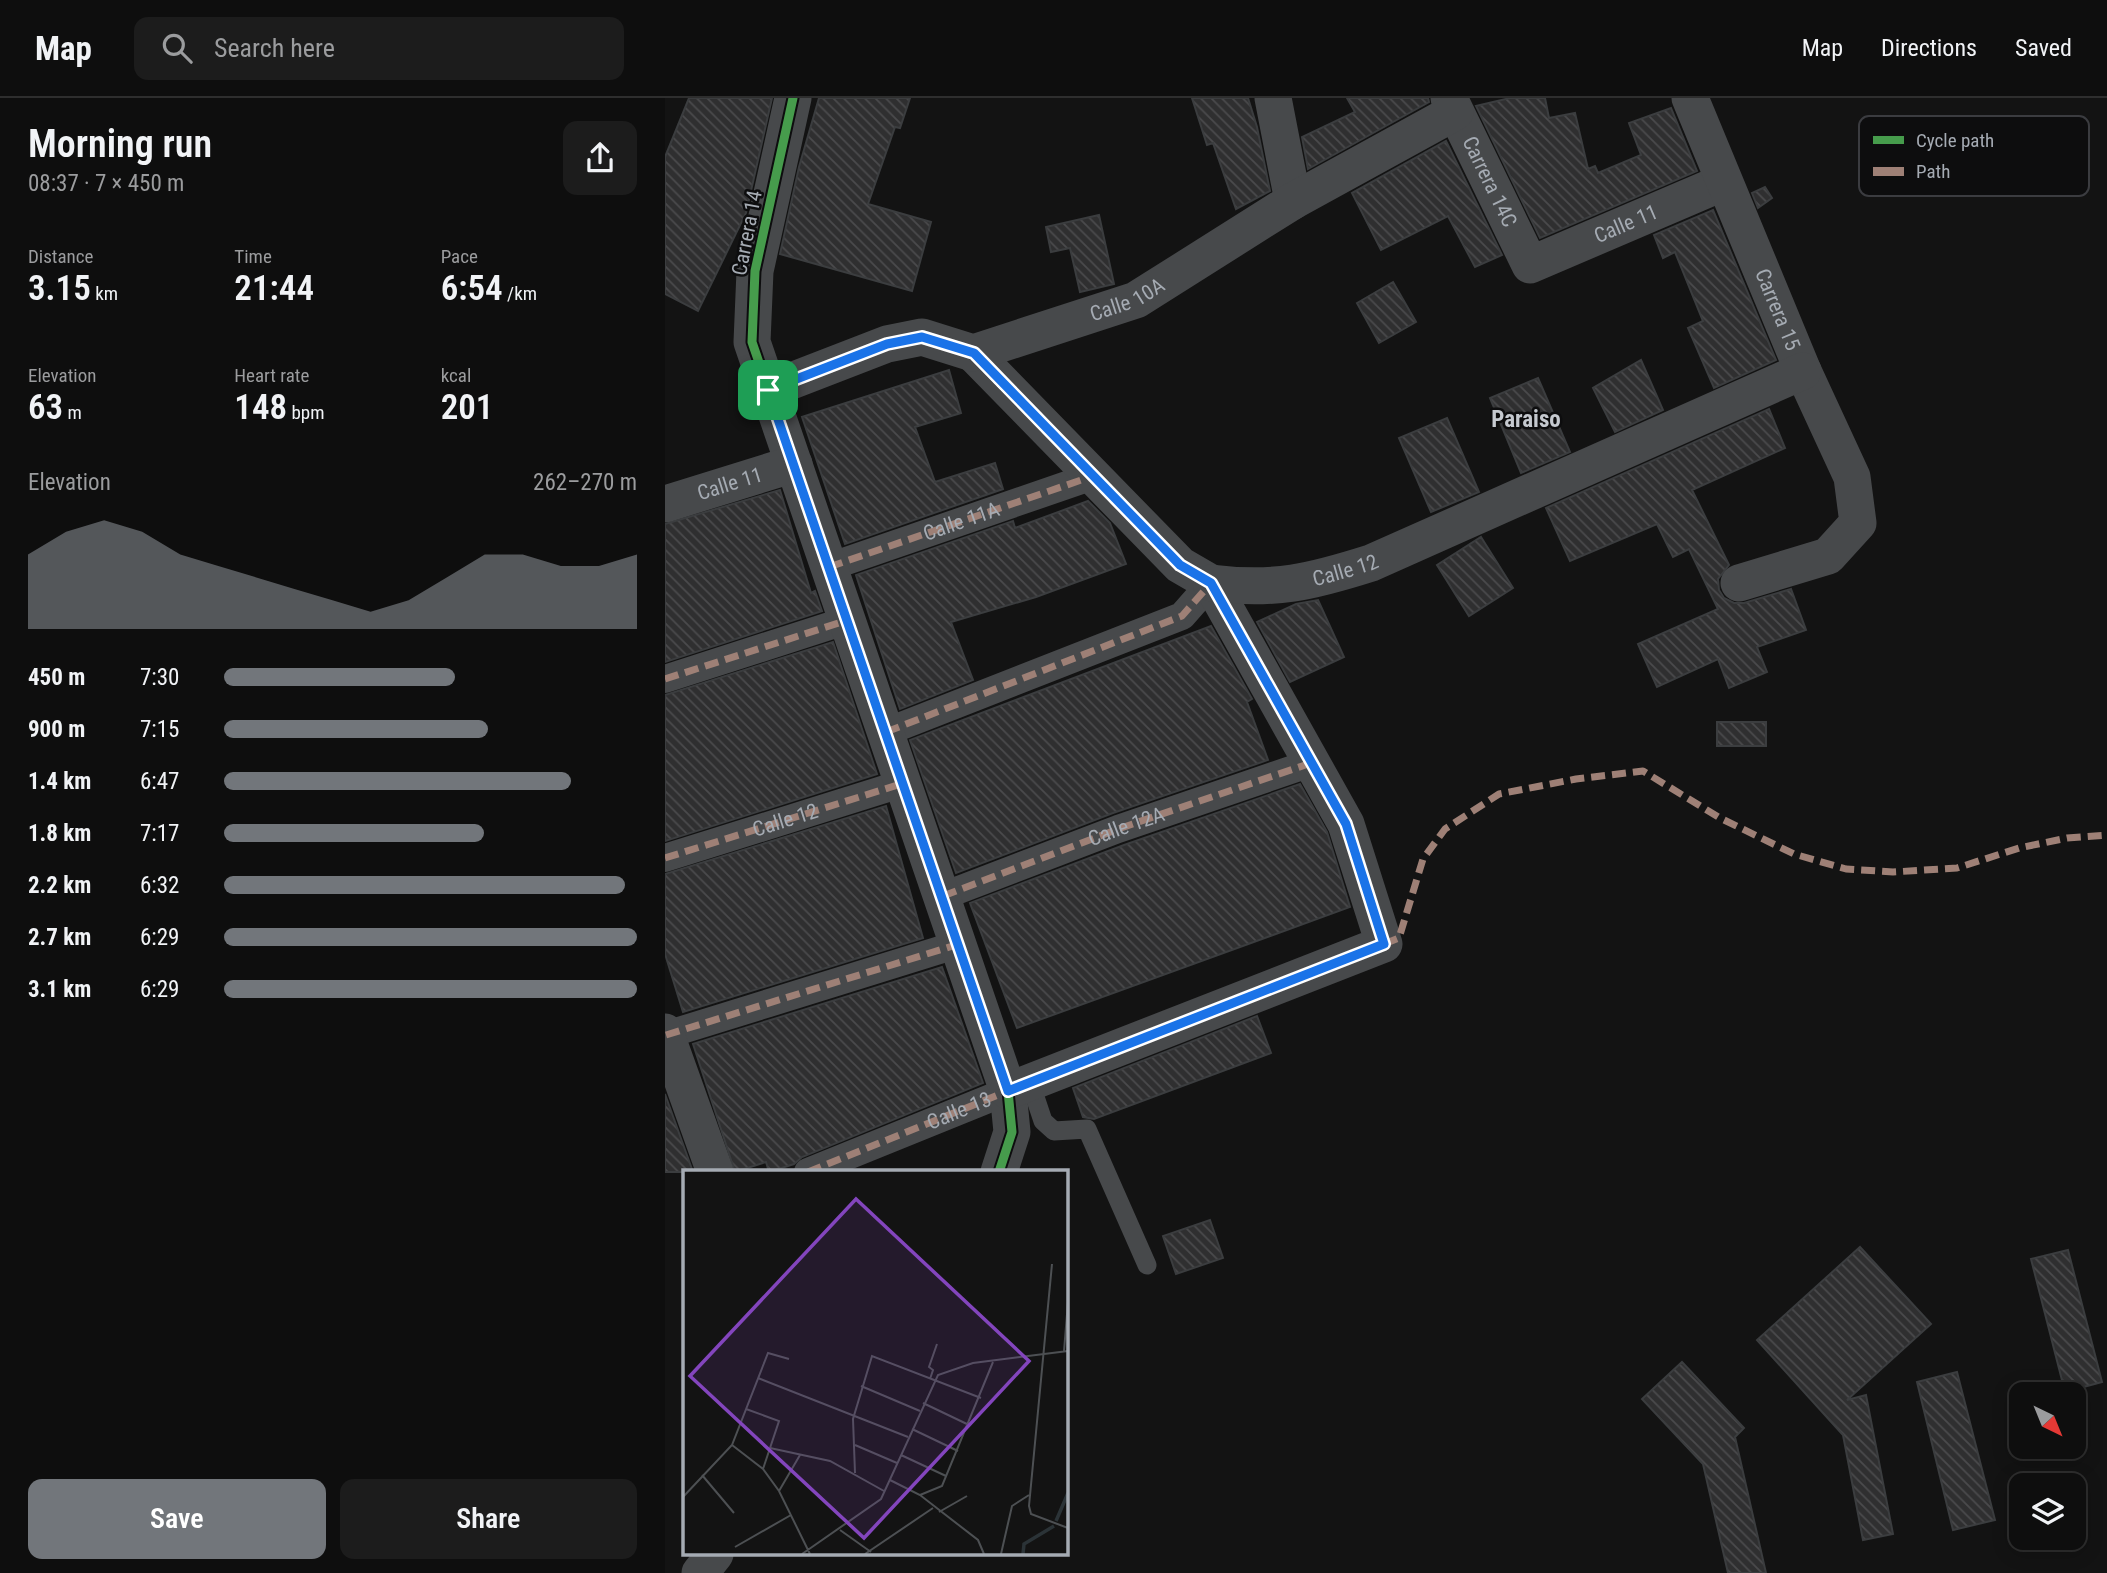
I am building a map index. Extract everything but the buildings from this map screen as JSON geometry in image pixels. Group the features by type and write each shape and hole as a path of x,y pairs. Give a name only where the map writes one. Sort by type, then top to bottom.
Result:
{"street":[{"name":"Carrera 14","path":"793,98 755,271 752,342 959,944 1019,1086 1012,1132 1000,1170"},
{"path":"1273,98 1293,201"},
{"name":"Carrera 15","path":"1690,98 1803,370 1852,477 1858,523 1828,555 1739,583"},
{"name":"Calle 10A","path":"974,353 1136,300 1452,105"},
{"name":"Carrera 14C","path":"1452,105 1530,265"},
{"name":"Calle 11","path":"1530,265 1724,182"},
{"path":"768,390 887,344 922,337 974,353 1180,565 1211,583 1311,763"},
{"name":"Calle 12","path":"1211,583 1254,588 1310,582 1371,563 1803,370"},
{"name":"Calle 11","path":"665,504 794,464"},
{"name":"Calle 11A","path":"829,567 1093,476"},
{"path":"886,732 1182,616 1211,583"},
{"path":"665,679 848,620"},
{"name":"Calle 12A","path":"943,896 1118,829 1311,763"},
{"name":"Calle 13","path":"813,1170 1019,1086 1384,944 1346,824 1311,763"},
{"name":"Calle 12","path":"665,858 904,783"},
{"path":"714,1170 666,1033 959,944"},
{"path":"700,1573 713,1556"}],"lane":[{"path":"1019,1086 1053,1131 1087,1129 1147,1265"}],"marked path":[{"path":"829,567 1093,476"},
{"path":"886,732 1182,616 1211,583"},
{"path":"665,679 848,620"},
{"path":"943,896 1118,829 1311,763"},
{"path":"1384,944 1399,938 1423,859 1445,829 1499,794 1576,779 1643,771 1720,818 1794,854 1846,869 1893,872 1957,868 2019,848 2067,838 2107,835"},
{"path":"665,858 904,783"},
{"path":"666,1035 959,944"},
{"path":"813,1170 1008,1091"}],"cycle path":[{"path":"793,98 755,271 752,342 1008,1091 1012,1132 1000,1170"},
{"path":"973,353 1180,565 1211,583 1346,824 1384,944 1008,1091"}],"district":[{"name":"Paraiso","path":"1526,419"}],"route":[{"path":"922,337 974,353 1180,565 1211,583 1346,824 1384,944 1008,1091 768,390 887,344 922,337"}]}
